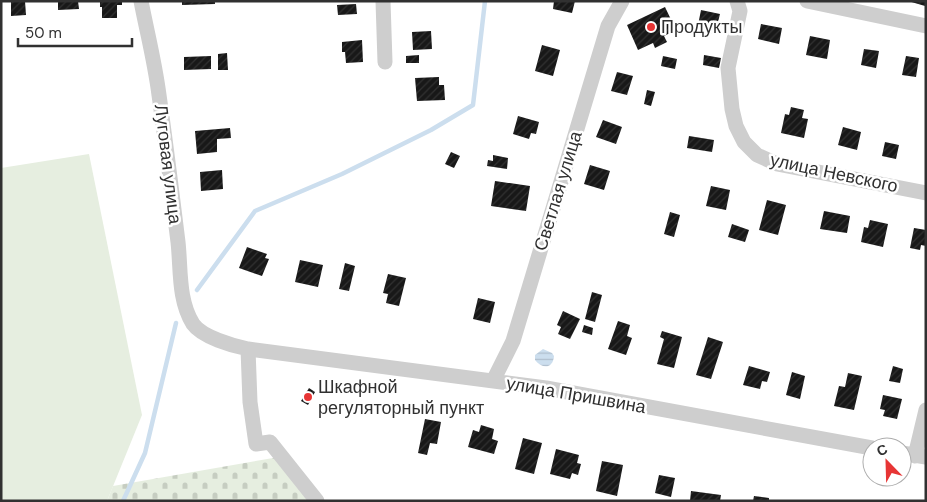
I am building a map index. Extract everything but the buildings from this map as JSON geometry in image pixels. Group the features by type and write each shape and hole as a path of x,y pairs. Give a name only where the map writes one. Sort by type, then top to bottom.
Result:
{"street":[{"name":"Луговая улица","path":"141,1 159,92 182,291 186,308 194,326"},
{"path":"383,1 385,62"},
{"name":"Светлая улица","path":"492,381 513,341 608,26 622,1"},
{"name":"улица Невского","path":"737,1 740,11 728,68 732,109 736,126 744,142 756,155 777,164 926,193"},
{"path":"807,1 926,26"},
{"name":"улица Пришвина","path":"194,326 215,339 248,349 546,388 862,446"},
{"path":"248,349 250,402 256,444 270,442 317,501"},
{"path":"914,455 926,410"}],"green space":[{"path":"89,154 142,415 107,501 1,501 1,168"},
{"path":"279,457 313,501 107,501 113,486"}],"water":[{"path":"543,349 554,356 552,363 547,366 541,365 535,360 535,355"}],"waterway":[{"path":"197,290 255,211 342,174 431,130 473,105 485,1"},
{"path":"123,501 145,453 176,323"}],"place":[{"name":"Продукты","path":"651,27"},
{"name":"Шкафной регуляторный пункт","path":"308,397"}]}
